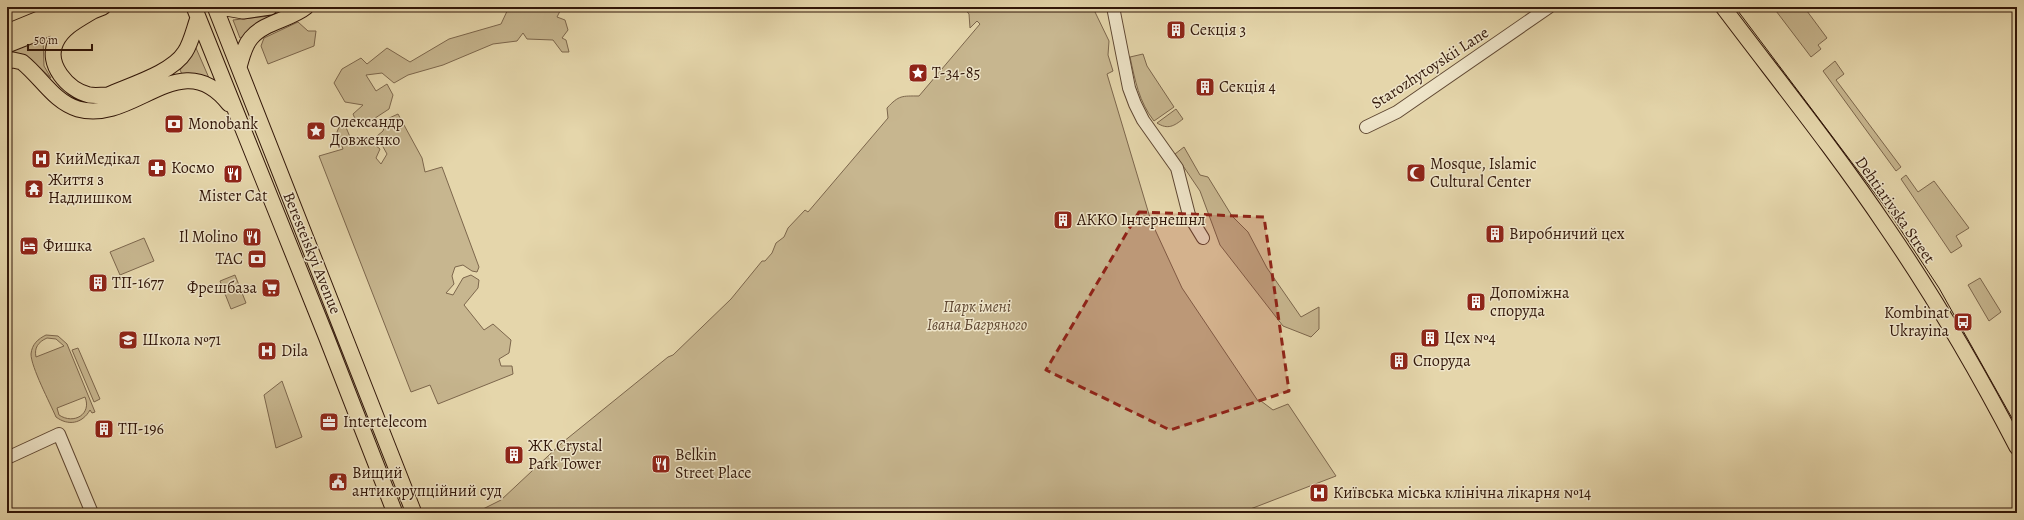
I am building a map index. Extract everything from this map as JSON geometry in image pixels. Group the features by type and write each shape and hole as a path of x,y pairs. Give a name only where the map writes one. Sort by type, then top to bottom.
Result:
{"main road":[{"path":"7,32 68,7"},
{"name":"Beresteiskyi Avenue","path":"215,7 414,513"},
{"path":"220,7 243,12 270,7"},
{"path":"239,67 245,48 251,37 258,31 297,14 306,7"},
{"name":"Dehtiarivska Street","path":"1723,7 1852,177 1887,227 1953,330 2017,447"},
{"path":"7,45 98,9"},
{"path":"98,9 60,34 55,43 53,58 57,70 75,89 88,95 108,95 178,62 186,52 196,12"},
{"name":"Beresteiskyi Avenue","path":"196,12 395,513"},
{"path":"7,61 13,60 22,62 64,102 77,109 103,111 175,82 187,80 198,81 210,86 223,96 237,114"}],"street":[{"path":"1113,7 1129,88 1134,104 1143,120 1177,168 1189,215 1203,238"},
{"name":"Starozhytoyskii Lane","path":"1366,127 1397,112 1550,7"},
{"path":"7,458 59,434 92,513"}],"highlighted area":[{"path":"1139,212 1264,217 1289,391 1170,430 1046,370"}],"green space":[{"path":"509,7 562,7 557,17 565,20 568,30 562,38 566,40 569,52 562,52 553,40 527,39 523,33 517,41 493,44 443,65 408,75 394,83 382,73 366,75 376,91 387,84 393,95 389,109 366,124 356,121 353,114 363,105 345,102 334,83 342,69 361,58 367,64 387,48 410,62 449,39 501,24"},
{"name":"Парк імені Івана Багряного","path":"963,7 989,7 992,11 994,7 1094,7 1109,41 1108,55 1113,71 1107,74 1151,221 1182,288 1258,401 1261,401 1273,410 1288,404 1336,476 1240,513 475,513 501,500 563,442 668,357 673,355 731,299 762,261 765,261 772,253 776,243 784,237 788,228 805,210 808,212 888,118 887,108 898,98 919,96 980,24 977,21 970,28 969,14"},
{"path":"1773,7 1804,7 1827,38 1818,45 1821,49 1811,57"},
{"path":"286,10 240,38 233,20 269,16"},
{"path":"298,22 308,31 316,31 314,46 268,64 261,46 264,38"},
{"path":"43,38 44,66 51,78 29,58 21,54 7,57 7,53"},
{"path":"196,48 209,78 195,74 182,74 180,70"},
{"path":"1143,54 1147,66 1174,107 1154,121 1141,98 1130,57"},
{"path":"1835,61 1844,74 1836,80 1901,167 1896,171 1823,71"},
{"path":"1176,109 1183,119 1168,127 1157,123"},
{"path":"398,114 422,158 425,172 442,167 479,267 477,272 472,271 463,265 455,267 452,276 454,284 446,293 453,295 463,278 471,275 479,280 478,288 464,305 484,330 493,324 511,340 509,353 499,359 501,366 512,366 513,374 438,404 430,385 411,392 319,156 343,149 337,132 339,127 345,125 353,144 369,140 380,149 376,158 381,164 387,154 377,136 383,131 387,119"},
{"path":"1184,147 1200,175 1208,177 1232,216 1248,232 1267,268 1301,317 1319,307 1319,329 1311,337 1283,326 1220,245 1200,191 1175,154"},
{"path":"1906,175 1918,192 1934,181 1969,228 1956,236 1962,246 1951,253 1901,179"},
{"path":"144,238 154,261 120,275 110,252"},
{"path":"235,275 246,303 231,309 220,281"},
{"path":"1980,278 2001,312 1989,321 1968,285"},
{"path":"46,335 58,336 67,344 95,412 92,413 90,410 87,415 79,421 65,422 56,417 37,376 31,354 36,342","holes":["47,338 56,339 64,346 36,357 37,346 41,341","85,397 87,403 86,408 84,413 80,416 70,419 59,415 57,408"]},
{"path":"78,348 100,399 94,402 72,350"},
{"path":"282,381 302,437 276,448 264,395"}],"tram line":[{"path":"1735,7 1889,212 1939,288 2017,427"}],"place":[{"name":"Секція 3","path":"1176,30"},
{"name":"Т-34-85","path":"918,73"},
{"name":"Секція 4","path":"1205,87"},
{"name":"Monobank","path":"174,124"},
{"name":"Олександр Довженко","path":"316,131"},
{"name":"КийМедікал","path":"41,159"},
{"name":"Космо","path":"157,168"},
{"name":"Mosque, Islamic Cultural Center","path":"1416,173"},
{"name":"Mister Cat","path":"233,174"},
{"name":"Життя з Надлишком","path":"34,189"},
{"name":"АККО Інтернешнл","path":"1063,220"},
{"name":"Виробничий цех","path":"1495,234"},
{"name":"Il Molino","path":"252,237"},
{"name":"Фишка","path":"29,246"},
{"name":"ТАС","path":"257,259"},
{"name":"ТП-1677","path":"98,283"},
{"name":"Фрешбаза","path":"271,288"},
{"name":"Допоміжна споруда","path":"1476,302"},
{"name":"Kombinat Ukrayina","path":"1963,322"},
{"name":"Цех №4","path":"1430,338"},
{"name":"Школа №71","path":"128,340"},
{"name":"Dila","path":"267,351"},
{"name":"Споруда","path":"1399,361"},
{"name":"Intertelecom","path":"329,422"},
{"name":"ТП-196","path":"104,429"},
{"name":"ЖК Crystal Park Tower","path":"514,455"},
{"name":"Belkin Street Place","path":"661,464"},
{"name":"Вищий антикорупційний суд","path":"338,482"},
{"name":"Київська міська клінічна лікарня №14","path":"1319,493"}]}
